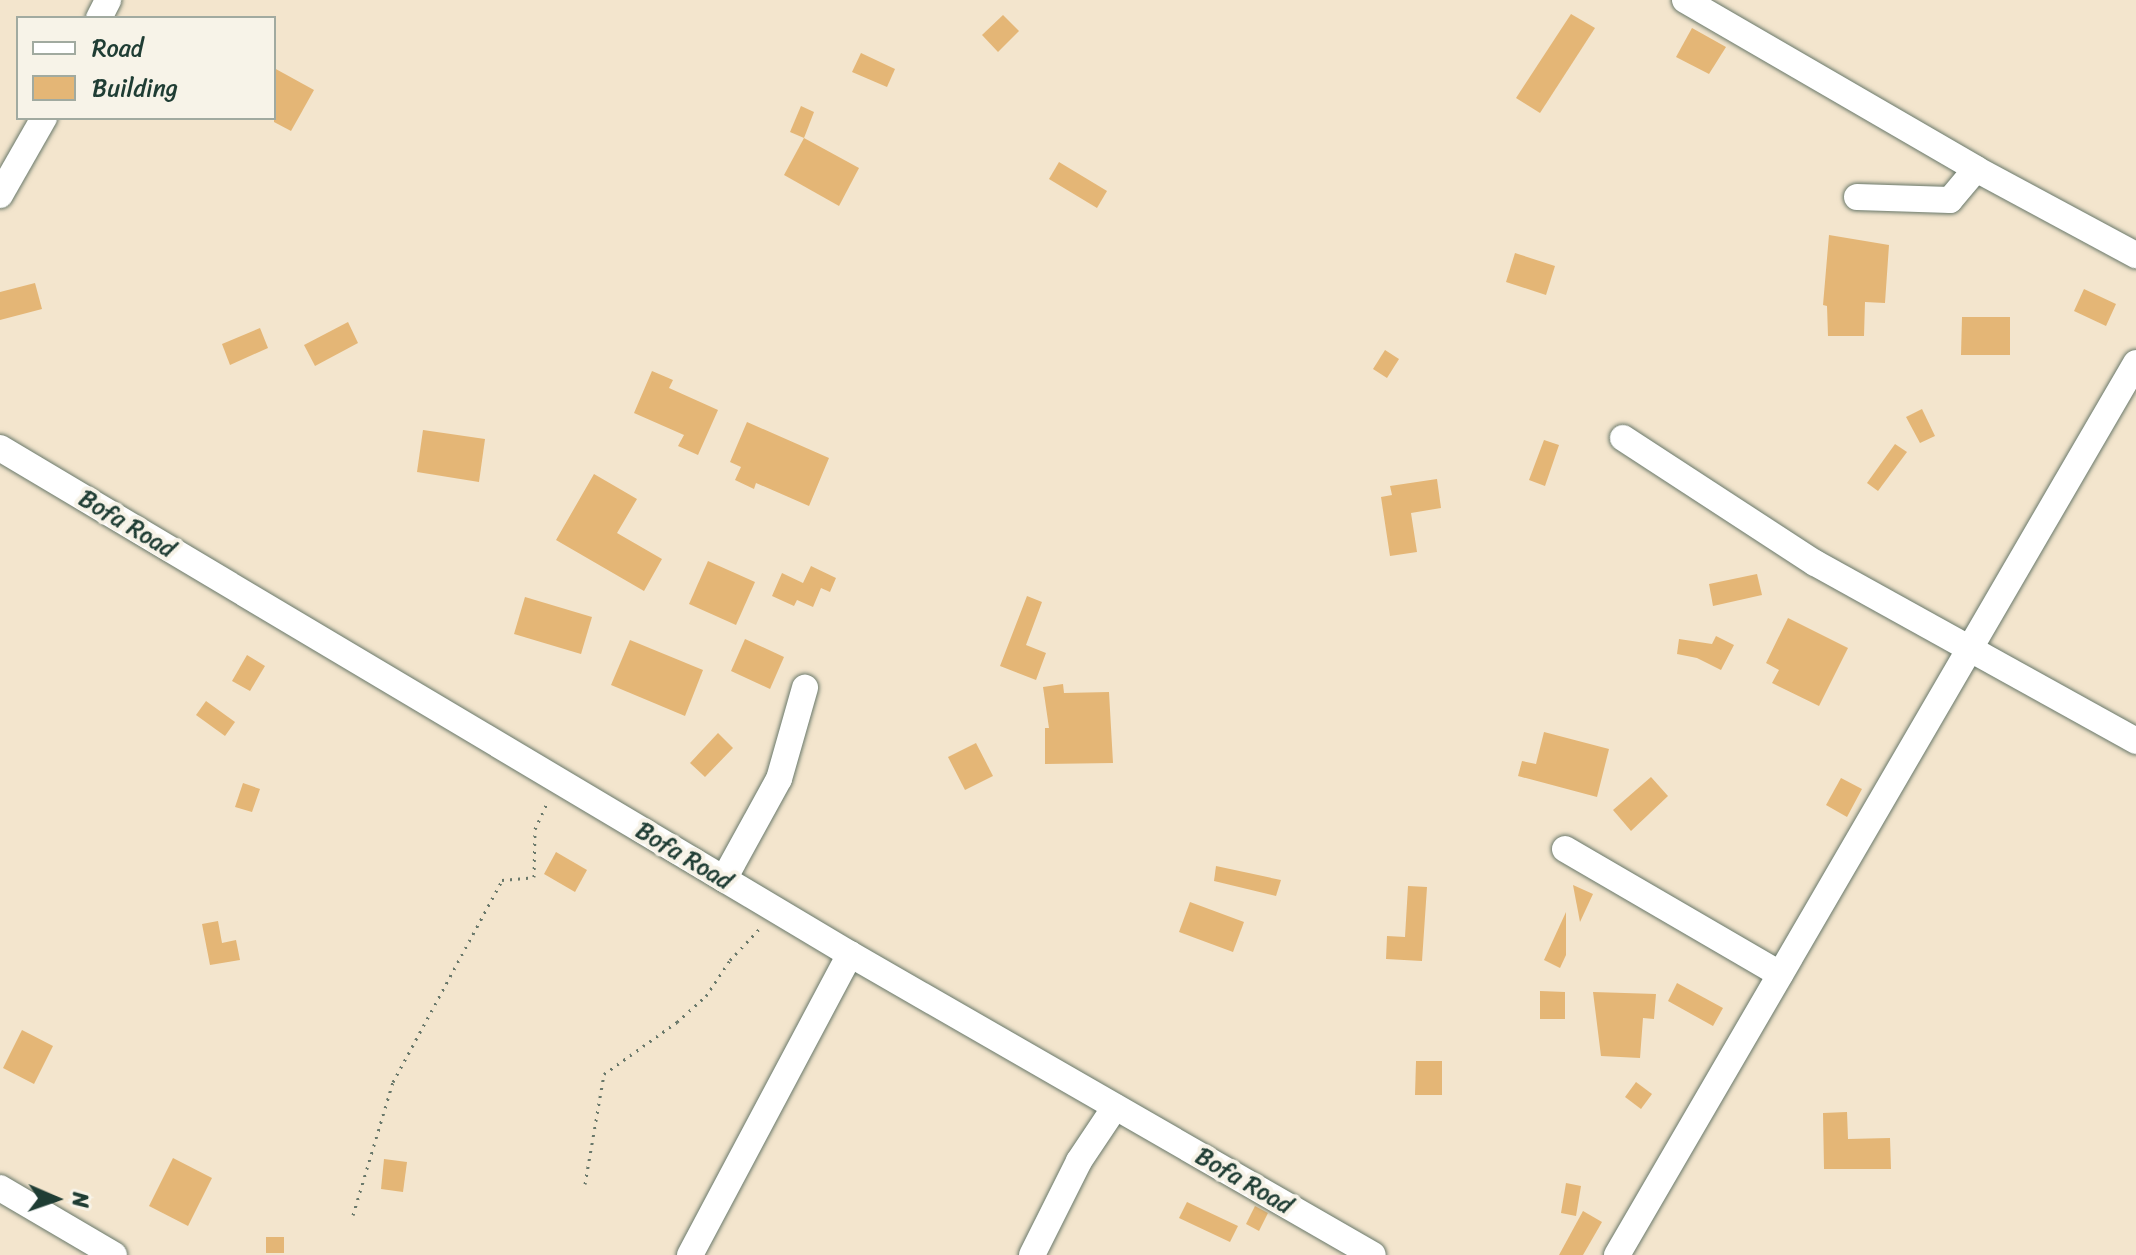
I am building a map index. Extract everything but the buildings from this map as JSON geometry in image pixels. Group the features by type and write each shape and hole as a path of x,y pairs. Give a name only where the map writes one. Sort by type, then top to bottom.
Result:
{"street":[{"path":"1685,0 1976,169 2136,255"},
{"path":"0,195 43,120"},
{"path":"1857,197 1950,200 1976,169"},
{"path":"1617,1255 2136,363"},
{"path":"1623,438 1815,563 2136,741"},
{"name":"Bofa Road","path":"0,448 850,954 1373,1255"},
{"path":"724,879 779,779 805,688"},
{"path":"1565,849 1780,974"},
{"path":"690,1255 736,1163 850,954"},
{"path":"1032,1255 1079,1161 1115,1107"},
{"path":"0,1188 114,1255"}],"path":[{"path":"353,1215 393,1082 502,880 534,877 535,829 557,780"},
{"path":"585,1184 604,1074 677,1022 706,996 730,960 776,910"}]}
